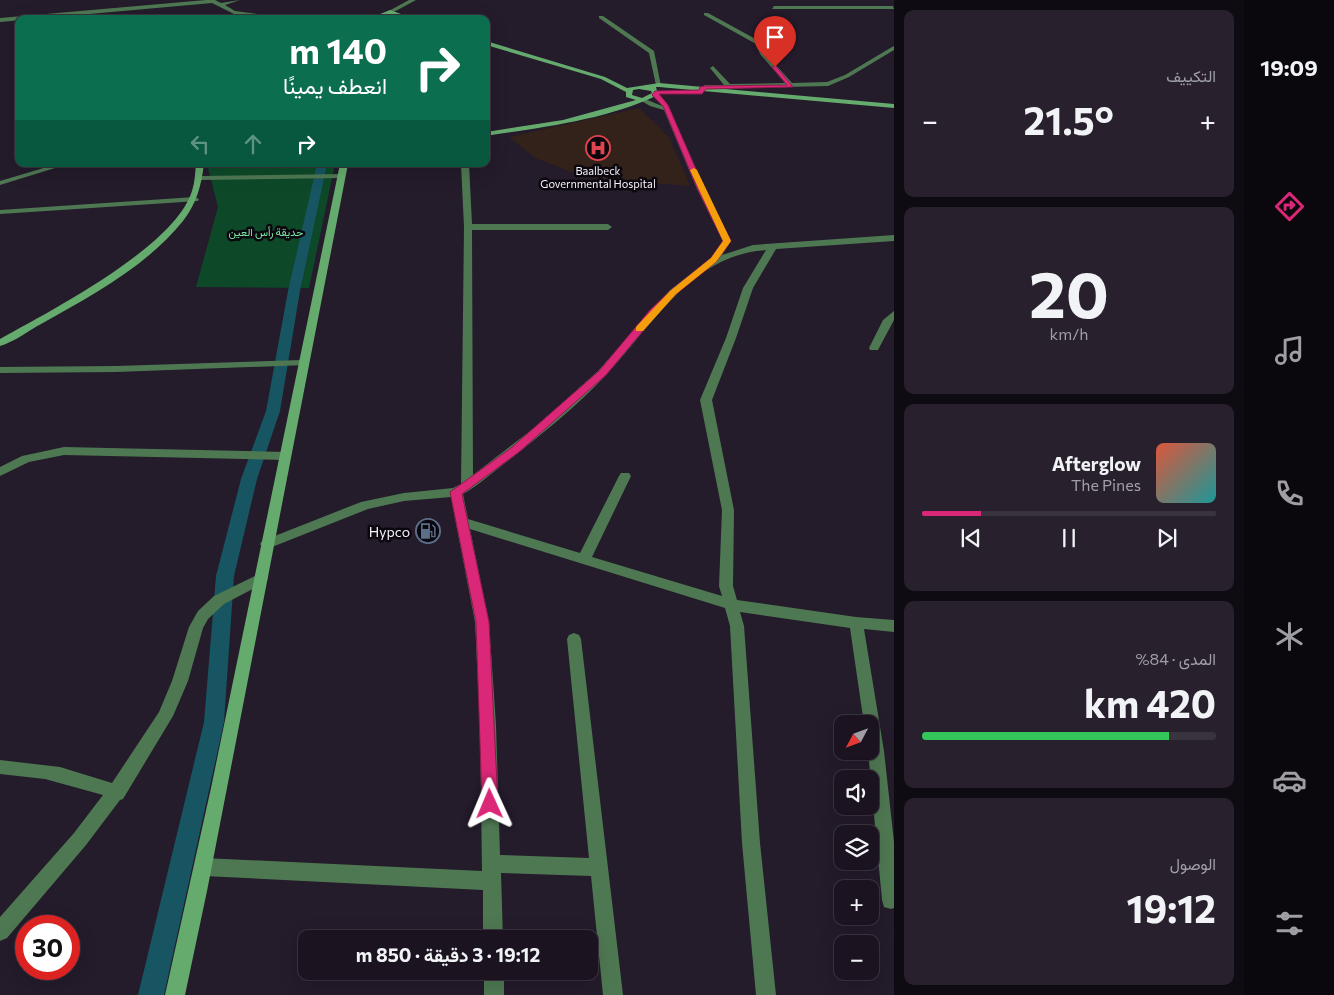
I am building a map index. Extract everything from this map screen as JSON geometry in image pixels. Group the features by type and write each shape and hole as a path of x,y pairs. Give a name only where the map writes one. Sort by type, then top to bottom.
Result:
{"street":[{"path":"53,15 212,0 218,5 234,12 261,15"},
{"path":"218,5 237,0"},
{"path":"381,15 413,0"},
{"path":"892,0 894,15"},
{"path":"774,8 893,8"},
{"path":"390,12 399,15"},
{"path":"706,14 759,43 762,52 791,86"},
{"path":"601,18 652,52 657,91 667,109 701,190 727,241 753,248"},
{"path":"0,20 15,19"},
{"path":"490,44 603,78 657,91 818,85 836,81 894,48"},
{"path":"713,68 729,87"},
{"path":"603,78 628,93 667,109"},
{"path":"615,108 628,93 645,87"},
{"path":"702,90 894,108"},
{"path":"628,106 643,100 657,91"},
{"path":"490,133 546,126 615,108 656,106"},
{"path":"0,183 54,167"},
{"path":"0,343 68,304 146,254 169,234 194,199 201,178 200,167"},
{"path":"465,167 468,227 462,489 463,522 482,622 488,725 493,930"},
{"path":"175,995 204,868 340,172 312,176 201,178"},
{"path":"0,212 194,199"},
{"path":"468,227 608,227"},
{"path":"714,260 753,248 894,238"},
{"path":"267,544 365,505 404,497 462,489 515,450 564,408 617,357 646,320 667,299 714,260 727,241"},
{"path":"766,995 751,843 738,635 726,577 728,536 726,497 706,400 731,338 748,288 773,246"},
{"path":"874,348 888,320 894,314"},
{"path":"0,370 116,369 302,363"},
{"path":"0,472 26,459 64,451 285,456"},
{"path":"584,559 625,476"},
{"path":"463,522 732,605 856,623 894,626"},
{"path":"0,931 117,792 165,716 180,681 196,627 203,615 219,600 261,578"},
{"path":"856,623 876,751 891,900"},
{"path":"574,639 613,995"},
{"path":"0,767 50,772 80,778 117,792"},
{"path":"204,868 492,873 599,867"},
{"path":"494,980 494,995"}],"shaded area":[{"name":"Baalbeck Governmental Hospital","path":"639,108 669,137 690,186 587,178 535,158 509,137"}],"green space":[{"name":"حديقة رأس العين","path":"208,167 334,167 309,288 196,287 218,207"}],"waterway":[{"path":"151,995 214,722 225,576 249,479 273,411 294,291 321,167"}],"slow traffic":[{"path":"639,329 673,292 714,260 727,241 701,190 694,170"}],"place":[{"name":"Baalbeck Governmental Hospital","path":"598,148"},
{"name":"Hypco","path":"428,531"}],"route":[{"path":"490,804 482,622 456,492 515,450 602,373 632,340 646,320 673,292 714,260 727,241 701,190 688,155 665,105 655,95 657,92 676,90 702,92 702,88 705,87 791,86 775,67"}]}
